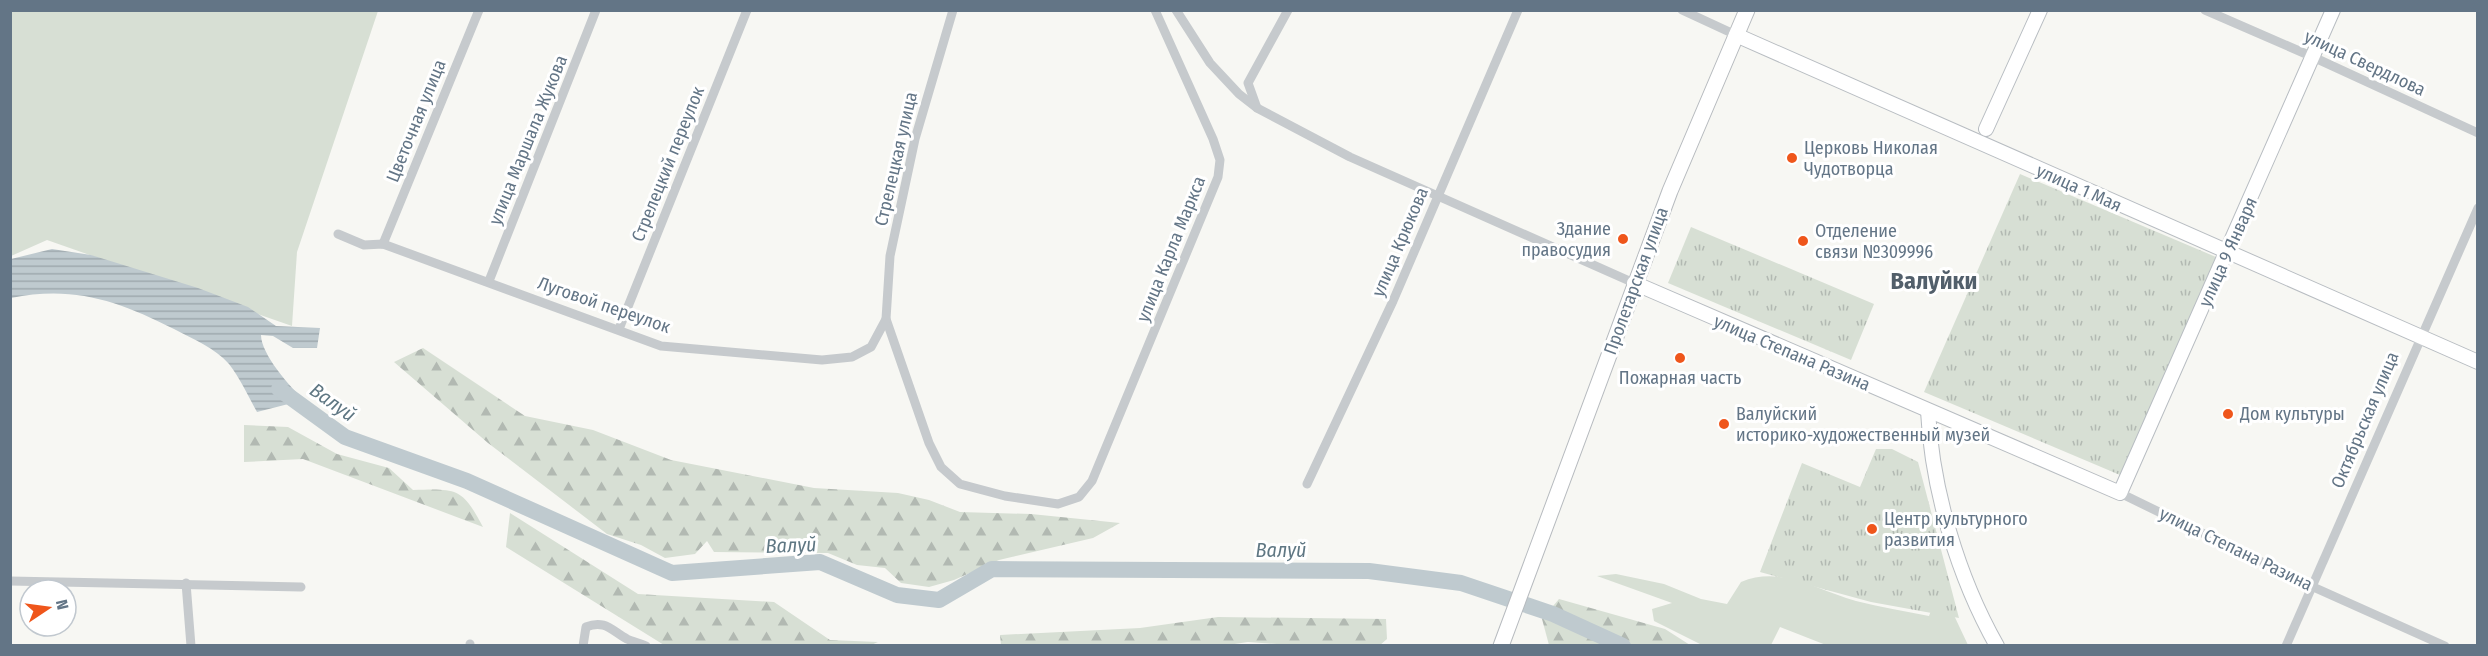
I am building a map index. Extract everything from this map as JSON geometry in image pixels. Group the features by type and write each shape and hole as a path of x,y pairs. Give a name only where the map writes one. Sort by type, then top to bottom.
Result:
{"main road":[{"name":"Пролетарская улица","path":"1501,645 1634,283 1670,191 1747,10"},
{"path":"1986,129 2040,10"},
{"name":"улица 9 Января","path":"2120,493 2333,10"},
{"name":"улица 1 Мая","path":"1736,35 2478,362"},
{"name":"улица Степана Разина","path":"1634,283 2120,493"},
{"path":"1928,411 1935,470 1951,531 1969,586 1997,645"}],"street":[{"name":"Цветочная улица","path":"382,244 479,10"},
{"name":"улица Маршала Жукова","path":"489,281 596,10"},
{"name":"Стрелецкий переулок","path":"619,329 747,10"},
{"name":"Стрелецкая улица","path":"886,319 890,256 915,139 953,10"},
{"name":"улица Карла Маркса","path":"886,319 929,443 940,467 960,484 1005,496 1058,504 1080,496 1092,481 1218,177 1220,160 1213,139 1155,10"},
{"name":"улица Степана Разина","path":"1176,10 1210,63 1239,94 1257,108 1350,157 1438,194 1634,283"},
{"path":"1257,108 1248,83 1288,10"},
{"name":"улица Крюкова","path":"1307,484 1393,301 1518,10"},
{"name":"улица 1 Мая","path":"1682,10 1736,35"},
{"name":"улица Свердлова","path":"2205,10 2478,133"},
{"name":"Октябрьская улица","path":"2286,645 2420,335 2478,208"},
{"name":"Луговой переулок","path":"338,234 364,245 382,244 489,281 661,346 822,360 852,357 872,347 886,319"},
{"name":"улица Степана Разина","path":"2120,493 2311,586 2445,645"},
{"path":"10,581 301,587"},
{"path":"186,583 191,645"},
{"path":"583,645 586,627 595,624 608,626 627,639 646,645"}],"green space":[{"path":"11,11 378,11 297,252 292,326 47,240 11,256"},
{"path":"2020,174 2216,257 2120,475 1924,392"},
{"path":"1691,227 1874,304 1851,360 1668,283"},
{"path":"423,348 525,416 593,430 671,460 814,488 898,493 929,500 960,512 1031,514 1120,523 1093,538 999,560 954,580 929,587 901,583 885,568 857,565 828,553 714,552 707,541 695,554 665,558 641,545 607,534 488,443 394,362"},
{"path":"244,425 288,427 337,454 389,468 413,490 439,490 456,493 469,504 483,527 303,459 244,462"},
{"path":"1876,449 1892,449 1918,462 1959,618 1871,602 1760,572 1802,463 1860,487"},
{"path":"510,513 638,594 774,602 830,640 878,642 869,646 664,645 506,547"},
{"path":"1616,574 1664,584 1701,599 1727,604 1741,582 1771,576 1800,581 1856,601 1929,616 1933,605 1951,609 1968,645 1826,645 1780,627 1771,645 1702,645 1654,621 1652,609 1672,603 1597,576"},
{"path":"1559,599 1665,629 1690,645 1549,645 1542,619"},
{"path":"1218,617 1386,619 1387,639 1379,646 1304,646 1248,642 1221,646 1001,645 1000,635 1140,628"}],"shaded area":[{"path":"52,249 91,255 198,288 248,307 276,326 320,328 317,348 293,348 273,336 261,335 262,343 271,360 284,379 304,400 257,412 233,369 217,353 154,319 115,303 55,293 11,298 11,259"}],"waterway":[{"name":"Валуй","path":"279,389 345,437 467,481 672,573 820,562 897,595 939,600 992,569 1369,571 1461,583 1553,614 1623,646"}],"place":[{"name":"Церковь Николая Чудотворца","path":"1792,158"},
{"name":"Здание правосудия","path":"1623,239"},
{"name":"Отделение связи №309996","path":"1803,241"},
{"name":"Пожарная часть","path":"1680,358"},
{"name":"Дом культуры","path":"2228,414"},
{"name":"Валуйский историко-художественный музей","path":"1724,424"},
{"name":"Центр культурного развития","path":"1872,529"}],"district":[{"name":"Валуйки","path":"1934,281"}]}
